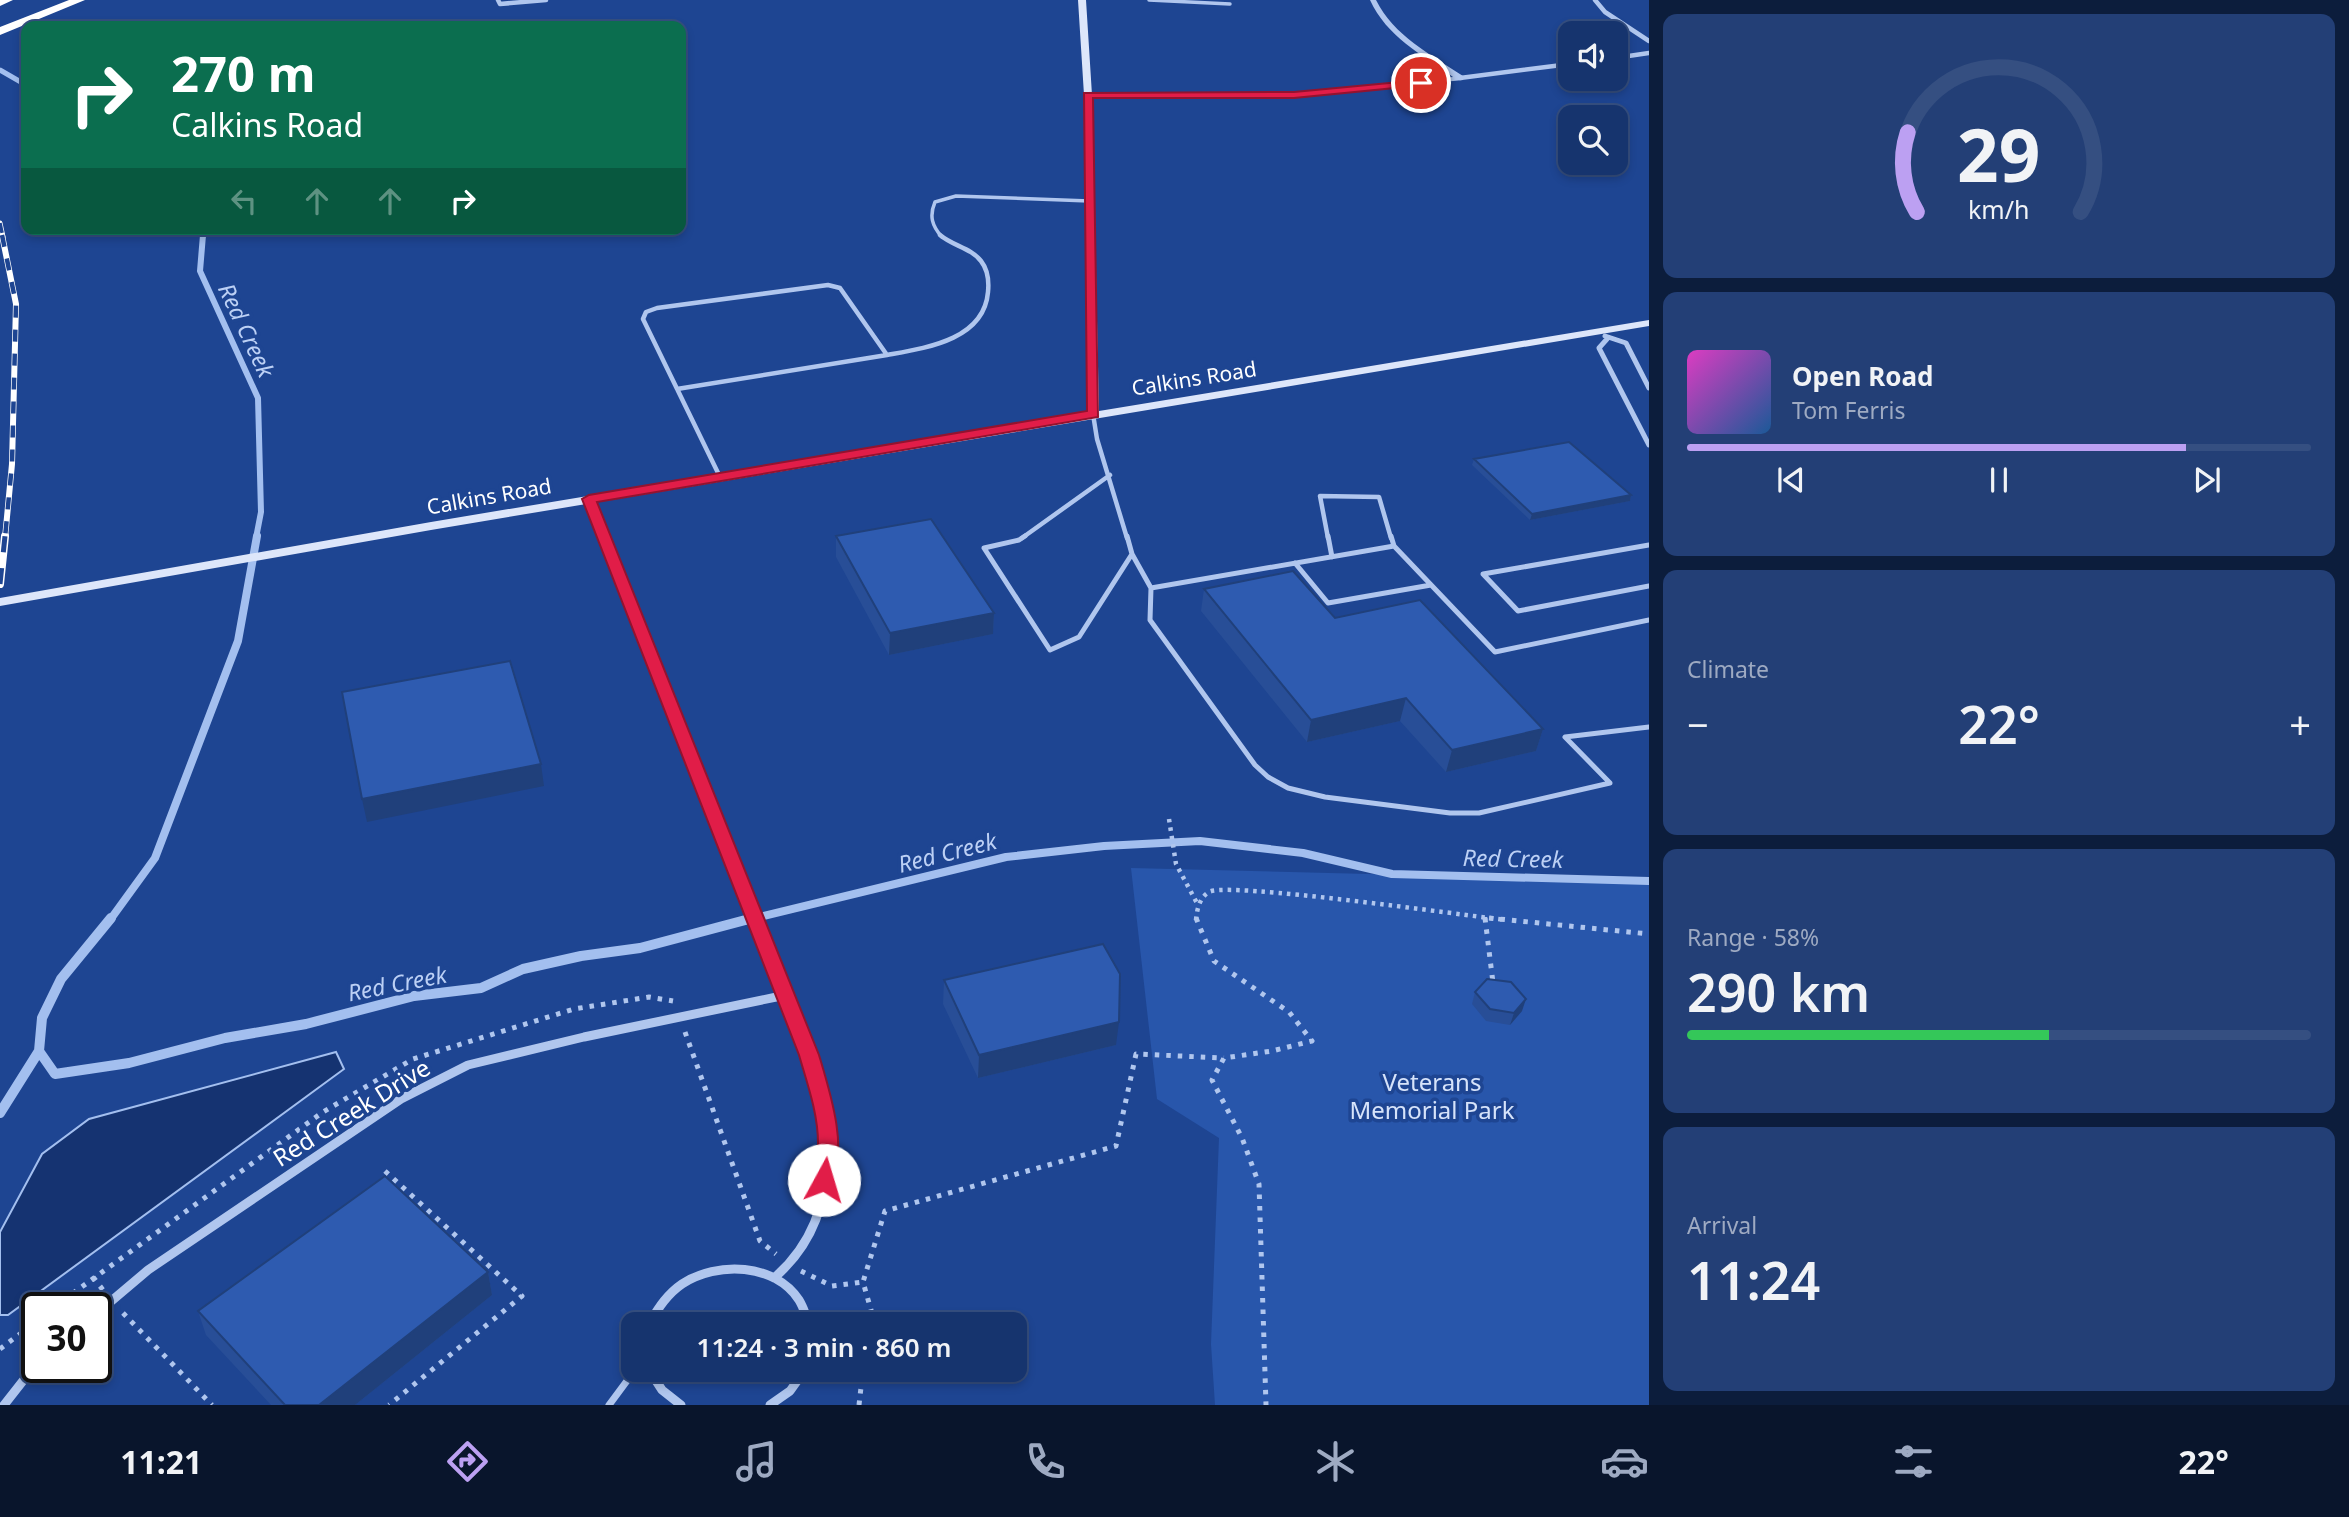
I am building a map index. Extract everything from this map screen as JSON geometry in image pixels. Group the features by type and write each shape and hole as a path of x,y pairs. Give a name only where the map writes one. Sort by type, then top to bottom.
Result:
{"highway":[{"path":"0,3 7,0"},
{"path":"25,21 79,0"},
{"path":"0,31 21,23"}],"main road":[{"path":"1082,0 1088,95 1093,414"},
{"name":"Calkins Road","path":"0,602 1093,414 1603,335 1649,323"}],"street":[{"path":"498,0 500,4 546,0"},
{"path":"1373,0 1377,12 1391,28 1460,78"},
{"path":"1595,0 1605,12 1649,41"},
{"path":"1628,56 1649,54"},
{"path":"1088,95 1294,95 1558,66"},
{"path":"1649,388 1626,343 1603,335 1599,348 1649,445"},
{"path":"589,499 770,953 809,1055 823,1102 828,1142 820,1214 789,1265 774,1278"},
{"name":"Red Creek Drive","path":"112,1301 148,1270 401,1099 468,1065 786,995"},
{"path":"653,1312 671,1289 695,1275 721,1268 748,1269 774,1278 794,1292 807,1312"},
{"path":"655,1382 671,1400 681,1405"},
{"path":"778,1404 799,1382"},
{"path":"5,1405 22,1383"}],"lane":[{"path":"1149,0 1230,4"},
{"path":"677,389 930,347 962,332 983,315 988,291 984,266 970,251 948,241 937,232 930,209 934,202 956,196 1089,201"},
{"path":"720,477 643,319 646,312 657,308 828,285 840,288 887,355"},
{"path":"1093,414 1097,439 1132,554 1151,588 1150,620 1255,765 1268,777 1288,788 1325,797 1450,813 1479,813 1610,783 1565,737 1649,727"},
{"path":"1110,475 1019,540 984,548 1050,650 1079,636 1132,554"},
{"path":"1332,557 1320,496 1379,497 1394,546 1496,652 1649,620"},
{"path":"1649,545 1483,574 1518,611 1649,586"},
{"path":"1151,588 1394,546"},
{"path":"1295,563 1328,603 1431,585"},
{"path":"610,1405 626,1382"}],"path":[{"path":"1169,819 1172,852 1181,882 1198,905"},
{"path":"871,1312 863,1282 885,1211 1116,1146 1136,1054 1224,1058 1272,1051 1312,1041 1289,1012 1214,961 1196,922 1198,905 1208,892 1237,889 1649,934"},
{"path":"1485,918 1494,992"},
{"path":"74,1292 323,1112 413,1059 587,1007 649,997 673,1001 681,1017 689,1046 760,1241 789,1265 832,1286 863,1282"},
{"path":"1224,1058 1212,1080 1242,1138 1259,1184 1266,1405"},
{"path":"385,1171 522,1296 389,1405"},
{"path":"93,1278 105,1292"},
{"path":"112,1301 212,1405"},
{"path":"0,1349 21,1333"},
{"path":"859,1405 862,1382"}],"green space":[{"name":"Veterans Memorial Park","path":"1131,868 1649,881 1649,1405 1215,1405 1211,1344 1219,1138 1157,1099"}],"shaded area":[{"path":"336,1052 344,1069 39,1292 21,1292 21,1305 8,1315 0,1315 0,1232 42,1154 89,1119"}],"building":[{"path":"1569,442 1631,495 1532,514 1474,459"},
{"path":"931,519 994,613 890,633 836,536"},
{"path":"1293,571 1335,618 1420,600 1543,729 1452,750 1406,698 1311,720 1204,589"},
{"path":"510,661 541,764 362,799 342,692"},
{"path":"1103,944 1120,974 1119,1022 979,1055 944,980"},
{"path":"1487,979 1511,982 1526,999 1514,1013 1490,1009 1475,992"},
{"path":"385,1176 488,1272 319,1405 285,1405 198,1311"}],"waterway":[{"name":"Red Creek","path":"0,70 21,82"},
{"name":"Red Creek","path":"203,235 200,271 258,398 261,512 256,538"},
{"name":"Red Creek","path":"110,920 155,858 238,641 257,536"},
{"name":"Red Creek","path":"747,920 1006,857 1104,846 1200,841 1303,853 1392,874 1649,881"},
{"name":"Red Creek","path":"39,1051 42,1018 61,979 111,918"},
{"name":"Red Creek","path":"39,1051 55,1074 129,1063 225,1038 306,1024 414,996 481,988 523,969 581,956 640,948 753,918"},
{"path":"0,1113 39,1051"}],"railway":[{"path":"0,223 3,237"},
{"path":"2,235 16,304 12,464 5,538"},
{"path":"0,584 5,536"}],"route":[{"path":"824,1180 828,1142 823,1102 809,1055 589,499 1093,414 1088,95 1294,95 1421,83"}]}
